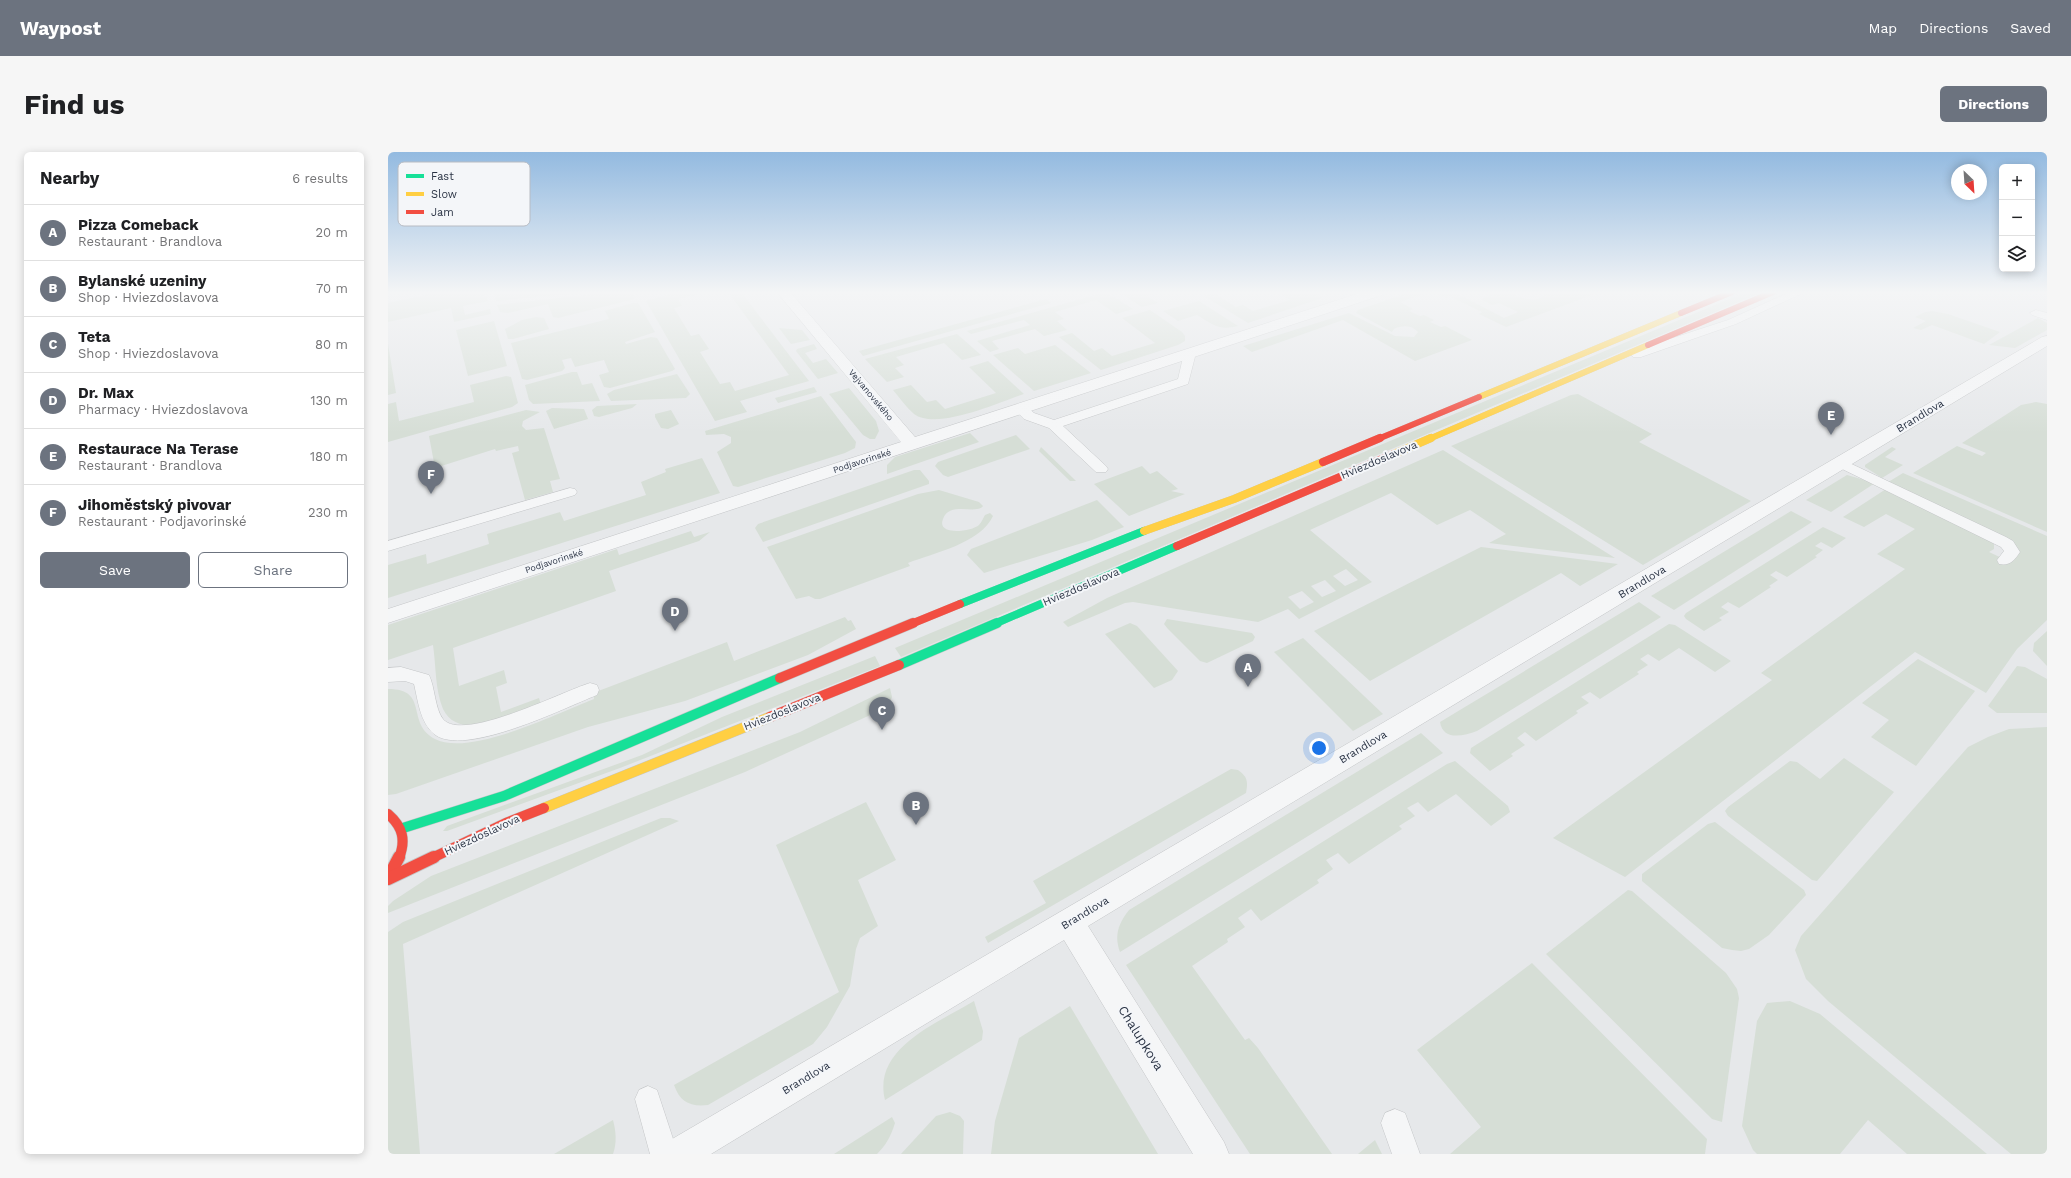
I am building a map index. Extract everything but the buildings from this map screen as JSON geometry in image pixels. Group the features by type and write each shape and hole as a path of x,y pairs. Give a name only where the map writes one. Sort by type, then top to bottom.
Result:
{"street":[{"name":"Vejvanovského","path":"823,339 912,444"},
{"name":"Podjavorinské","path":"388,616 1233,339"},
{"name":"Hviezdoslavova","path":"388,878 399,860 404,843 403,828 504,796 587,759 868,641 1141,532 1234,499 1620,339"},
{"name":"Hviezdoslavova","path":"388,878 506,823 894,667 1663,339"},
{"name":"Brandlova","path":"679,1154 2047,340"},
{"path":"388,814 394,817 403,828"},
{"name":"Chalupkova","path":"1069,922 1212,1154"}],"lane":[{"path":"1604,364 1681,339"},
{"path":"1054,425 1184,381 1190,353"},
{"path":"1021,409 1029,416 1054,425 1101,469"},
{"path":"1841,463 2000,540 2006,544 2012,552 2006,560"},
{"path":"388,546 570,492"},
{"path":"388,675 401,673 413,674 422,680 433,721 442,730 457,734 488,730 590,690"},
{"path":"648,1099 664,1154"},
{"path":"1395,1123 1406,1154"}],"shaded area":[{"path":"458,339 499,339 507,366 468,376"},
{"path":"528,339 635,339 625,342 626,344 645,339 657,339 675,369 610,388 604,387 599,375 609,372 604,360 575,367 571,358 562,360 565,368 562,371 527,380 522,379 511,343"},
{"path":"668,339 702,339 709,349 700,352 720,384 730,382 735,391 789,375 762,339 777,339 809,381 740,401 747,412 715,421"},
{"path":"787,339 810,340 791,344"},
{"path":"903,339 924,339 863,356 859,351"},
{"path":"939,339 962,339 981,355 962,360 944,343 896,357 904,365 895,368 904,377 887,382 865,359"},
{"path":"984,339 1000,339 992,341 999,349 990,352 977,341"},
{"path":"1061,339 1079,339 1094,351 1102,348 1112,356 1155,343 1149,339 1185,339 1185,341 1178,345 1101,370"},
{"path":"1266,339 1290,339 1252,352 1243,346"},
{"path":"1376,339 1470,339 1472,340 1415,361"},
{"path":"1634,339 1652,339 901,657 895,648"},
{"path":"1970,339 1991,339 1984,344"},
{"path":"2000,339 2031,339 2015,348 1989,345"},
{"path":"388,344 396,393 388,395"},
{"path":"814,344 817,349 805,353 813,363 826,359 838,373 818,379 796,351 797,349"},
{"path":"1055,345 1091,373 1034,391 993,355 1018,348 1025,354"},
{"path":"988,361 1024,394 969,413 938,419 924,418 914,414 893,390 911,385 927,402 936,400 945,409 996,393 969,367"},
{"path":"572,372 577,372 582,385 592,383 600,401 533,404 529,400 525,385"},
{"path":"677,374 690,394 686,398 611,401 607,394 614,390"},
{"path":"506,376 511,377 518,403 512,407 388,442 388,404 396,402 399,421 474,402 470,385"},
{"path":"814,387 817,392 778,403 775,398"},
{"path":"849,388 876,421 879,431 875,439 870,439 863,435 829,394"},
{"path":"1578,394 1652,434 1639,442 1751,501 1643,565 1451,446 1571,395"},
{"path":"821,396 856,442 855,448 845,453 738,487 733,486 717,452 731,443 731,437 724,434 706,435 705,431"},
{"path":"2036,402 2047,404 2047,532 1913,473 1957,446 1982,456 1986,453 1962,443 2021,405"},
{"path":"637,404 632,408 599,417 594,416 592,410 597,406"},
{"path":"552,408 584,409 588,419 554,429 546,411"},
{"path":"526,410 540,412 523,421 522,426 526,430 544,428 560,479 550,481 553,492 525,500 512,453 519,451 518,446 496,451 495,449 435,468 429,436"},
{"path":"671,410 679,424 668,429 661,428 655,414"},
{"path":"970,433 979,442 887,474 887,465 895,457"},
{"path":"1016,435 1030,449 948,477 943,475 935,466 938,462"},
{"path":"1041,447 1076,481 1070,481 1039,451"},
{"path":"1892,447 1896,449 1885,457 1903,465 1882,478 1865,467 1865,465"},
{"path":"1443,450 1615,558 1489,543 1506,534 1470,510 1437,525 1391,493 1310,530 1372,582 1299,619 1288,609 1258,622 1133,602 1125,603 1068,627 1063,622 1107,598","holes":["1346,569 1358,580 1345,586 1333,576","1325,580 1336,591 1322,597 1311,586","1302,591 1314,602 1300,609 1288,597"]},
{"path":"702,458 720,493 388,598 388,565 426,554 427,564 489,544 487,534 560,512 564,521 646,495 641,482 666,472 665,469"},
{"path":"1142,466 1150,474 1157,471 1178,489 1171,491 1185,494 1129,516 1094,484"},
{"path":"914,470 920,470 929,481 929,484 763,542 755,528 758,524"},
{"path":"1903,473 2047,536 2047,620 2017,649 1986,693 1915,652 1625,877 1553,838 1772,680 1761,673 1905,569 1877,554 1915,529 1886,514 1864,527 1843,517 1886,489 1989,540 1994,544 1994,549 1989,552 2006,560 2012,552 2006,544 1885,484"},
{"path":"1847,475 1875,483 1831,512 1806,500"},
{"path":"939,490 979,502 983,506 975,509 957,509 946,514 942,524 949,530 962,531 969,529 979,525 985,515 990,513 993,516 987,525 978,533 956,546 908,563 910,566 820,599 815,599 809,596 796,599 767,547 918,494"},
{"path":"1097,500 1124,527 1092,540 984,573 967,555 971,549"},
{"path":"1791,511 1812,522 1674,610 1651,596"},
{"path":"1823,527 1846,538 1832,548 1821,542 1815,546 1823,550 1815,556 1817,557 1787,577 1776,571 1770,575 1778,580 1769,586 1771,587 1739,608 1728,602 1721,607 1729,612 1719,618 1722,620 1704,631 1684,616 1686,613"},
{"path":"691,531 694,537 710,532 699,541 609,571 616,591 453,648 459,686 504,670 507,683 496,687 501,712 539,698 541,705 489,724 462,724 451,719 443,709 440,702 433,645 388,660 388,625 617,549 619,555"},
{"path":"1481,547 1618,564 1580,586 1561,573 1370,681 1314,631"},
{"path":"1639,602 1661,617 1477,731 1454,736 1449,735 1442,728 1440,722"},
{"path":"845,617 848,621 851,620 856,629 808,655 685,701 588,727 396,794 388,795 388,689 401,690 409,695 413,701 421,724 426,732 435,739 450,743 470,742 491,738 537,723 594,699 593,693 727,642 734,661"},
{"path":"1167,619 1252,633 1255,637 1253,641 1207,663 1200,661 1168,629 1164,624"},
{"path":"1130,623 1137,626 1178,671 1172,680 1154,688 1105,634"},
{"path":"1669,624 1675,625 1731,661 1715,672 1679,648 1659,661 1648,654 1640,659 1648,665 1637,672 1639,674 1600,699 1590,692 1581,697 1589,703 1576,711 1578,713 1536,741 1525,732 1517,738 1525,745 1511,754 1513,756 1490,771 1470,753 1471,748"},
{"path":"2047,631 2047,666 2033,651 2034,643"},
{"path":"1303,638 1383,714 1353,731 1274,652"},
{"path":"875,656 880,666 620,768 447,831 443,831 447,826 642,755 722,717"},
{"path":"1918,659 1975,691 1916,766 1871,737 1889,720 1862,703"},
{"path":"2017,666 2025,667 2047,679 2047,713 1997,713 1988,706"},
{"path":"890,688 892,697 888,707 745,772 388,913 388,906 393,901 431,876 800,732"},
{"path":"2047,727 2047,1154 2011,1154 1828,1001 1806,979 1795,950 1801,936 1968,747 2009,729"},
{"path":"1421,733 1443,753 1120,952 1117,941 1118,930 1122,920 1129,910"},
{"path":"1844,758 1894,792 1817,881 1812,880 1728,816 1725,811 1728,807 1790,761 1797,762 1820,779"},
{"path":"1455,761 1508,806 1510,812 1491,826 1456,794 1428,812 1418,802 1407,808 1415,816 1399,826 1402,829 1349,864 1338,853 1326,860 1333,869 1317,880 1319,883 1261,921 1251,909 1238,918 1245,927 1227,939 1228,942 1192,966 1245,1040 1249,1038 1258,1048 1332,1154 1250,1154 1126,965 1447,764"},
{"path":"1231,769 1238,770 1244,775 1247,783 1246,793 988,943 985,937 1046,903 1033,881"},
{"path":"866,802 896,860 858,880 878,926 860,938 856,949 850,986 827,1027 813,1044 708,1105 696,1105 686,1102 679,1096 674,1085 839,992 776,845"},
{"path":"661,818 670,818 679,821 403,944 420,1154 388,1154 388,932 403,922"},
{"path":"1715,822 1804,890 1806,895 1769,935 1749,949 1741,951 1722,948 1642,881 1642,874 1708,824"},
{"path":"1628,890 1632,891 1726,973 1737,989 1739,998 1722,1122 1712,1119 1546,954"},
{"path":"1532,963 1707,1139 1705,1154 1450,1154 1481,1127 1417,1050"},
{"path":"974,1001 983,1031 982,1040 885,1100 884,1082 888,1066 898,1052 911,1039 927,1028"},
{"path":"1790,1001 1820,1014 1987,1154 1907,1154 1868,1120 1840,1154 1757,1154 1753,1150 1742,1126 1757,1021 1767,1003"},
{"path":"1070,1006 1158,1154 991,1154 995,1121 1019,1038"},
{"path":"950,1112 960,1116 964,1121 963,1154 901,1154 936,1116"},
{"path":"892,1117 895,1123 892,1132 886,1144 877,1154 834,1154"},
{"path":"613,1120 616,1137 613,1154 554,1154"},
{"path":"1375,1140 1382,1154 1358,1154"}],"traffic: fast":[{"path":"960,604 1144,531"},
{"path":"899,665 1177,546"},
{"path":"403,828 504,796 780,678"}],"traffic: slow":[{"path":"1479,397 1619,339"},
{"path":"1394,454 1648,345"},
{"path":"1144,531 1234,499 1323,462"},
{"path":"544,808 770,717"}],"traffic: jam":[{"path":"1648,345 1663,339"},
{"path":"1323,462 1479,397"},
{"path":"1177,546 1394,454"},
{"path":"780,678 960,604"},
{"path":"770,717 899,665"},
{"path":"388,879 506,823 544,808"},
{"path":"388,814 401,828 403,836 401,853 388,878"}],"place":[{"name":"Restaurace Na Terase","path":"1831,435"},
{"name":"Jihoměstský pivovar","path":"431,494"},
{"name":"Dr. Max","path":"675,631"},
{"name":"Pizza Comeback","path":"1248,687"},
{"name":"Teta","path":"882,730"},
{"name":"Bylanské uzeniny","path":"916,825"}]}
